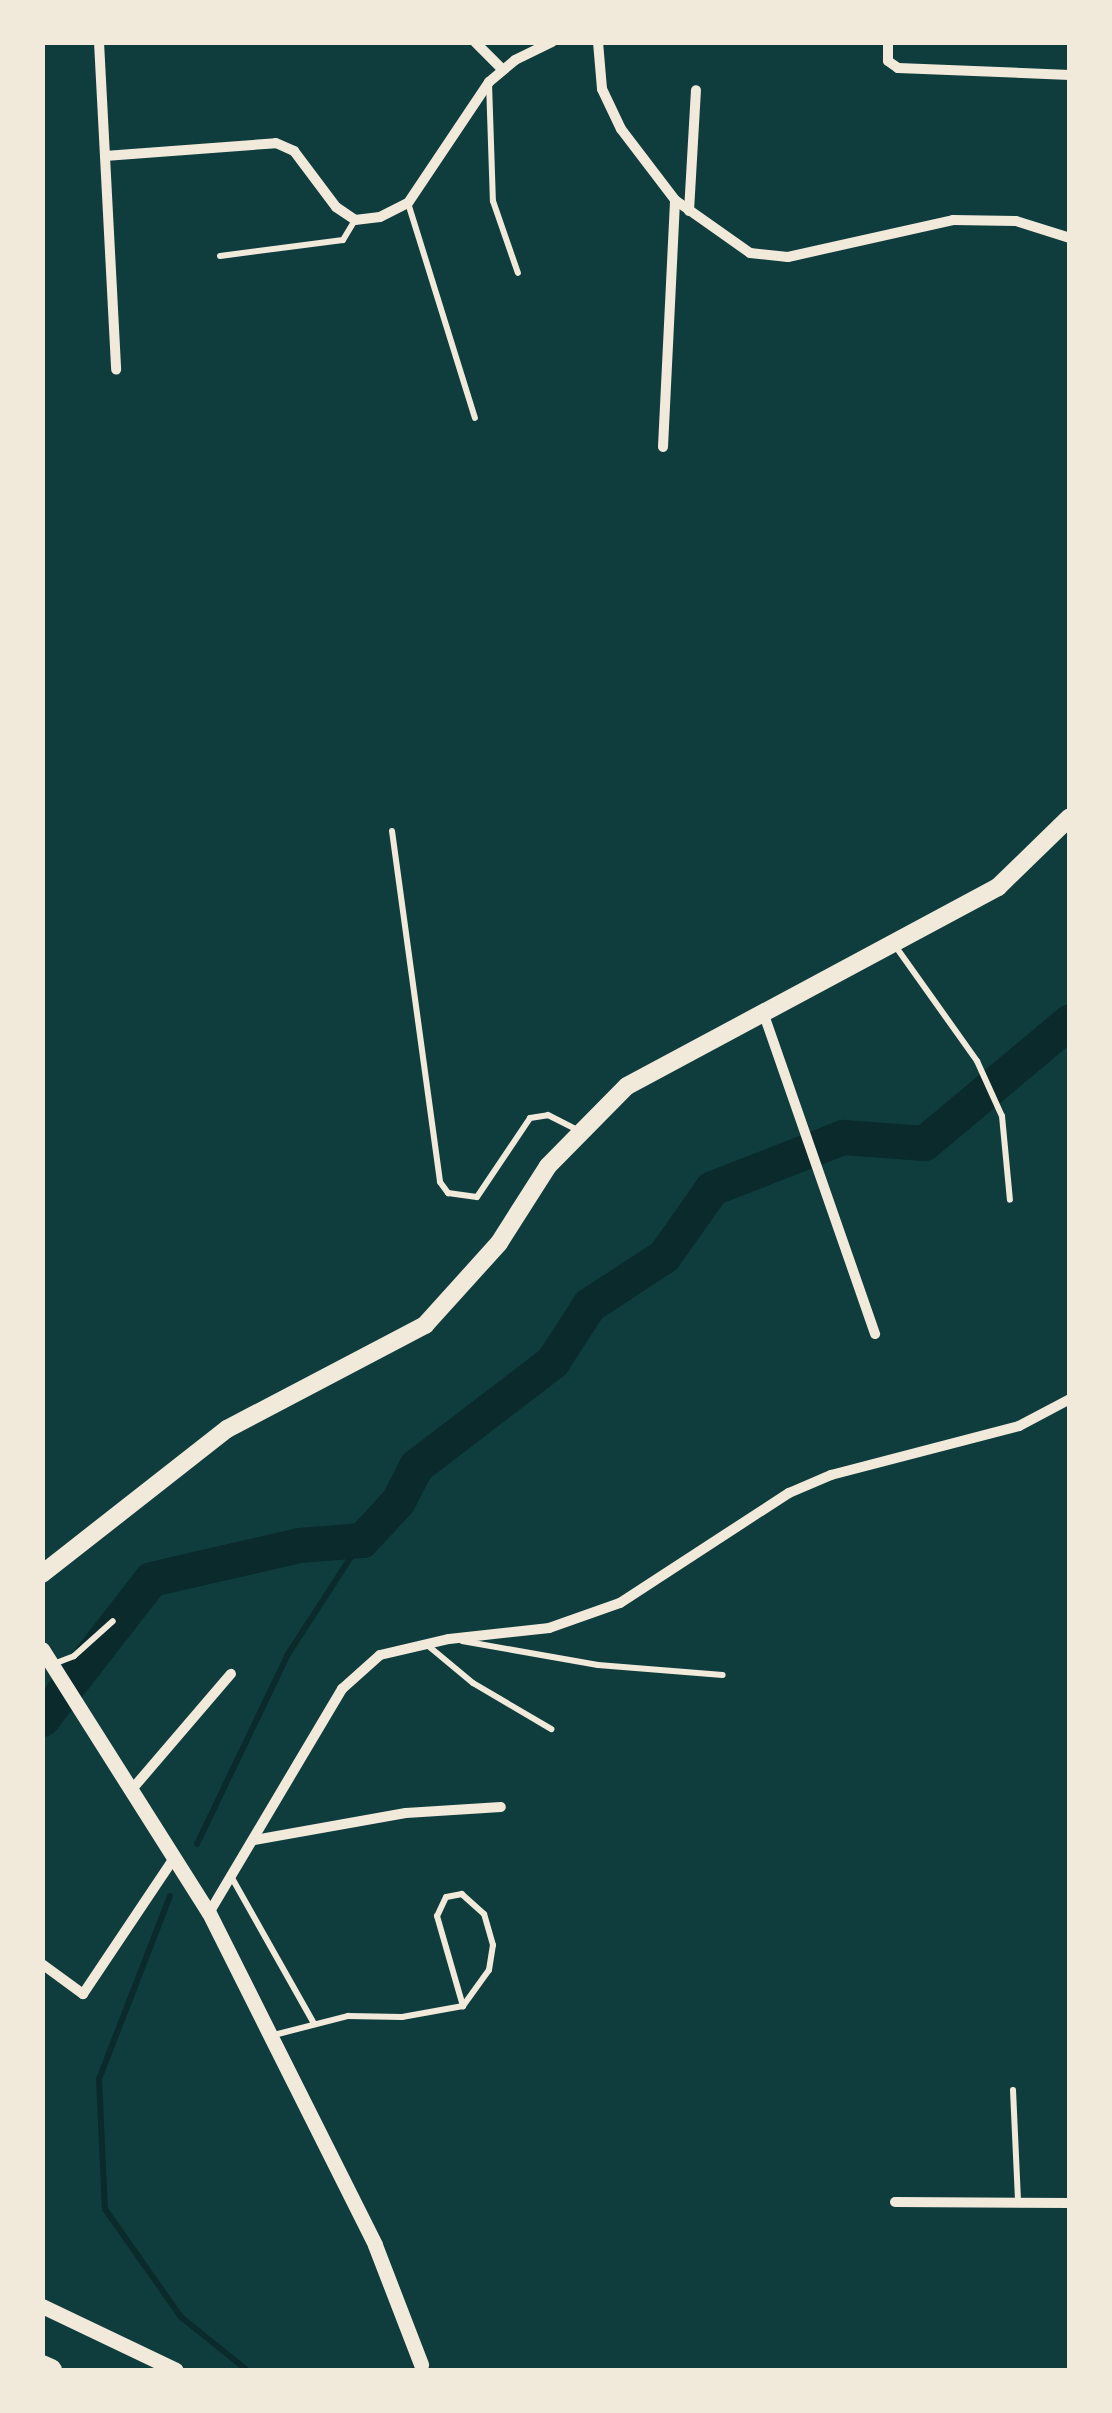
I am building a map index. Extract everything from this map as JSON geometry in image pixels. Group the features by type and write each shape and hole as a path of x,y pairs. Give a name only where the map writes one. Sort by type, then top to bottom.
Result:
{"highway":[{"path":"42,2366 51,2370"}],"main road":[{"path":"42,1574 227,1429 424,1324 499,1243 580,1130 666,1060 896,946 998,887 1070,817"}],"street":[{"path":"100,42 116,370"},
{"path":"474,42 502,69"},
{"path":"105,156 286,145 336,207 355,220 408,203 489,82 502,69 552,42"},
{"path":"598,42 606,103 675,200 750,253 788,258 953,220 1016,221 1070,238"},
{"path":"888,42 888,62 898,68 1070,74"},
{"path":"689,211 696,90"},
{"path":"664,447 675,200"},
{"path":"763,1012 874,1334"},
{"path":"208,1913 358,1671 380,1655 449,1639 549,1628 620,1603 789,1493 831,1475 1019,1426 1070,1398"},
{"path":"42,1649 86,1710 208,1913 375,2244 424,2368"},
{"path":"134,1787 232,1674"},
{"path":"254,1840 406,1812 501,1807"},
{"path":"42,1964 83,1994 174,1858"},
{"path":"895,2202 1070,2202"},
{"path":"42,2306 176,2370"}],"lane":[{"path":"489,82 493,200 518,273"},
{"path":"408,203 475,418"},
{"path":"220,256 343,240 355,220"},
{"path":"392,831 440,1182 448,1193 478,1197 530,1118 548,1115 580,1130"},
{"path":"896,946 976,1061 1002,1116 1010,1200"},
{"path":"56,1664 74,1656 113,1621"},
{"path":"449,1639 598,1665 723,1675"},
{"path":"426,1644 474,1683 552,1729"},
{"path":"231,1876 313,2022"},
{"path":"270,2036 313,2022 463,2006 490,1970 493,1945 484,1914 462,1894 446,1897 437,1916 463,2006"},
{"path":"1013,2090 1018,2202"}],"waterway":[{"path":"42,1719 151,1579 299,1545 362,1540 398,1501 416,1466 552,1362 589,1305 664,1256 712,1188 843,1137 924,1143 1070,1021"},
{"path":"197,1844 288,1654 362,1540"},
{"path":"170,1896 99,2079 105,2209 181,2317 247,2370"}]}
